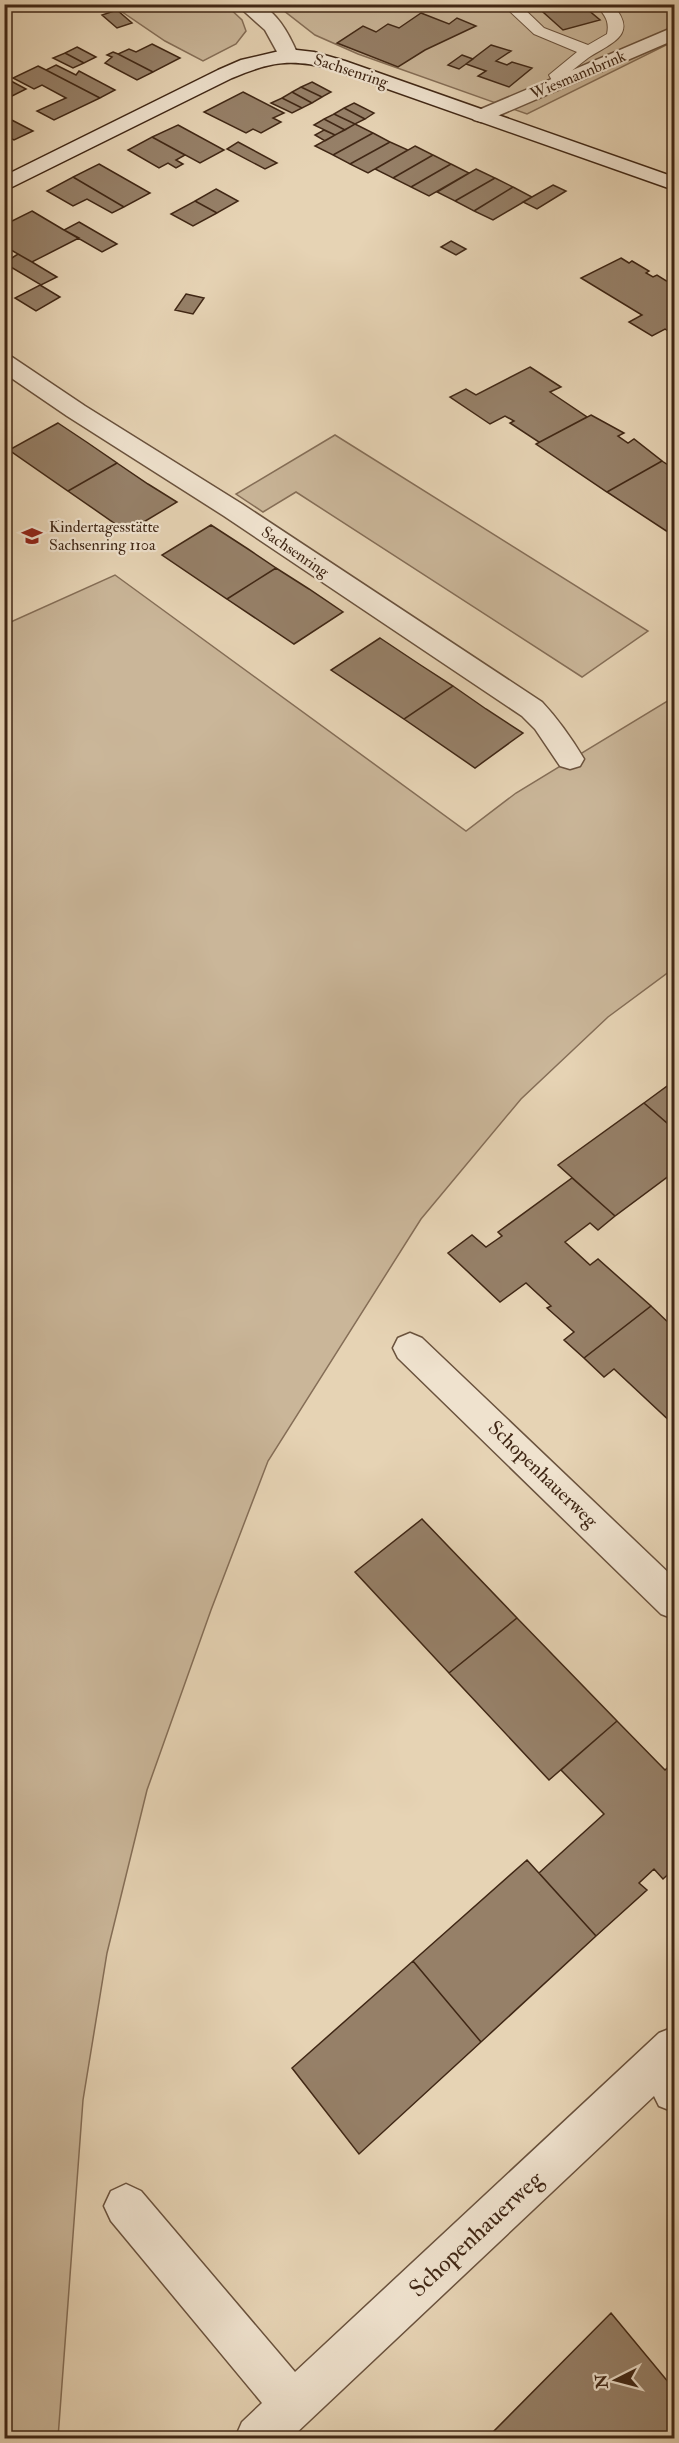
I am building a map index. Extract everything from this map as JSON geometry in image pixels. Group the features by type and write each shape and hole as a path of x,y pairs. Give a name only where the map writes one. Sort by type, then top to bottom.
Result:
{"street":[{"path":"246,4 266,19 281,37 288,55"},
{"name":"Wiesmannbrink","path":"481,116 675,33"},
{"name":"Sachsenring","path":"4,185 225,74 265,59 288,55 314,58 330,63 675,184"},
{"name":"Sachsenring","path":"4,362 76,411 233,510 532,709 545,722 570,759"},
{"name":"Schopenhauerweg","path":"410,1348 675,1602"},
{"name":"Schopenhauerweg","path":"258,2439 293,2404 669,2068"},
{"path":"126,2206 293,2404"}],"lane":[{"path":"509,4 540,31 588,51"},
{"path":"561,83 557,75 588,51 614,36 617,28 616,18 603,4"}],"shaded area":[{"path":"112,5 226,5 242,20 246,31 236,44 203,61 165,41"},
{"path":"267,5 674,5 674,48 666,45 527,114 358,54 315,35 284,11"},
{"path":"335,435 648,631 582,677 296,492 263,512 236,494"},
{"path":"115,575 466,831 516,793 674,697 674,968 608,1017 521,1099 421,1219 268,1461 211,1610 147,1790 107,1953 83,2100 58,2438 4,2438 4,625"}],"building":[{"path":"534,4 581,4 600,20 563,30"},
{"path":"117,10 132,23 117,28 102,15"},
{"path":"421,13 449,24 457,18 476,26 425,50 398,67 337,43 363,26 376,32 388,24 399,28"},
{"path":"152,44 180,58 153,72 118,54 129,49 136,52"},
{"path":"491,45 511,51 496,61 507,65 512,62 532,68 509,87 478,76 486,71 466,64"},
{"path":"77,47 96,57 84,63 65,53"},
{"path":"113,52 153,72 137,80 105,63 112,57 107,55"},
{"path":"65,53 84,63 73,68 53,58"},
{"path":"462,55 473,59 459,69 448,65"},
{"path":"56,65 76,75 79,71 115,90 100,98 46,70"},
{"path":"38,66 100,98 54,120 37,111 66,98 42,85 34,89 13,78"},
{"path":"9,80 26,89 4,100 4,82"},
{"path":"312,82 331,92 322,97 301,87"},
{"path":"301,87 322,97 312,103 292,92"},
{"path":"243,92 284,113 273,118 281,122 261,133 253,129 246,133 204,112"},
{"path":"292,92 312,103 302,108 282,98"},
{"path":"282,98 302,108 292,113 271,103"},
{"path":"354,103 374,113 365,119 344,108"},
{"path":"344,108 365,119 355,124 334,114"},
{"path":"334,114 355,124 345,130 324,119"},
{"path":"4,116 33,131 14,140 4,135"},
{"path":"324,119 345,130 335,135 314,125"},
{"path":"355,124 373,133 333,155 315,146"},
{"path":"178,125 224,150 200,163 152,137"},
{"path":"324,130 335,135 325,141 315,135"},
{"path":"373,133 390,142 350,164 333,155"},
{"path":"152,137 185,155 176,160 183,164 176,168 168,163 159,168 128,150"},
{"path":"238,142 277,163 265,169 227,149"},
{"path":"390,142 408,150 368,173 350,164"},
{"path":"415,146 433,155 393,178 375,169"},
{"path":"433,155 451,164 411,187 393,178"},
{"path":"99,164 150,193 124,207 73,177"},
{"path":"451,164 469,173 429,196 411,187"},
{"path":"476,169 495,178 455,201 437,192"},
{"path":"73,177 124,207 112,213 87,199 73,206 47,191"},
{"path":"495,178 513,187 474,211 455,201"},
{"path":"553,185 566,191 537,209 523,202"},
{"path":"513,187 532,197 493,220 474,211"},
{"path":"216,189 238,201 217,213 195,201"},
{"path":"195,201 217,213 193,226 171,214"},
{"path":"32,211 79,238 32,262 4,246 4,225"},
{"path":"79,222 117,244 102,252 64,230"},
{"path":"451,241 466,249 456,255 441,247"},
{"path":"18,254 57,277 41,285 4,263"},
{"path":"621,258 629,263 632,261 649,271 646,273 653,277 657,275 673,285 670,287 674,290 674,335 665,329 652,336 629,322 642,315 581,278"},
{"path":"40,285 60,297 36,311 15,298"},
{"path":"186,294 204,298 193,314 175,310"},
{"path":"530,367 561,387 550,392 587,417 536,444 539,442 510,423 514,421 505,416 490,424 450,397 466,389 476,395"},
{"path":"591,415 624,433 618,436 628,443 634,439 662,461 607,492 536,444"},
{"path":"58,423 117,463 68,491 9,450"},
{"path":"662,461 674,469 674,536 607,492"},
{"path":"117,463 177,502 127,532 68,491"},
{"path":"211,525 276,568 227,599 162,555"},
{"path":"276,568 343,612 294,644 227,599"},
{"path":"380,638 453,686 404,719 331,670"},
{"path":"453,686 523,733 475,768 404,719"},
{"path":"674,1081 674,1129 644,1103"},
{"path":"644,1103 674,1129 674,1172 615,1216 558,1165"},
{"path":"572,1178 615,1216 598,1230 590,1223 565,1242 590,1265 598,1259 651,1306 584,1358 564,1340 574,1332 547,1308 551,1306 526,1283 500,1302 448,1253 472,1235 486,1247 502,1236 498,1232"},
{"path":"651,1306 674,1328 674,1425 614,1369 604,1377 584,1358"},
{"path":"422,1519 517,1618 449,1673 355,1572"},
{"path":"517,1618 617,1721 549,1780 449,1673"},
{"path":"617,1721 665,1770 674,1762 674,1869 663,1879 654,1869 639,1883 647,1890 596,1936 539,1873 604,1814 561,1770"},
{"path":"527,1860 596,1936 481,2042 413,1961"},
{"path":"413,1961 481,2042 359,2154 292,2068"},
{"path":"611,2313 674,2389 674,2425 662,2438 487,2438"}],"place":[{"name":"Kindertagesstätte Sachsenring 110a","path":"32,536"}]}
